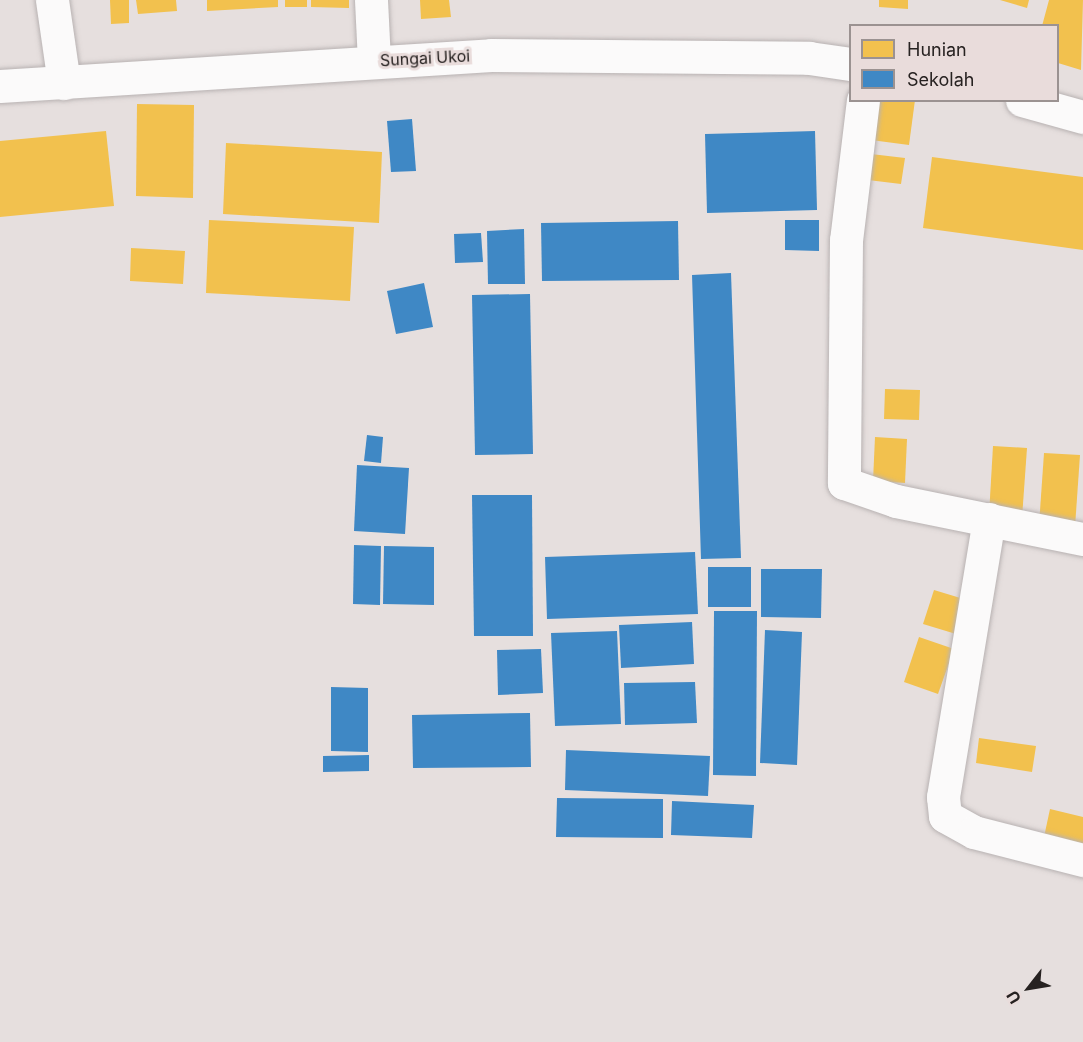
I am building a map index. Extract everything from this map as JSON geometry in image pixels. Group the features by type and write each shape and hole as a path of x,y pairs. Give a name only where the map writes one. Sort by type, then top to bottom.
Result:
{"main road":[{"path":"52,0 64,83"},
{"path":"371,0 374,61"},
{"name":"Sungai Ukoi","path":"0,86 374,61 643,54 809,58 849,64"},
{"path":"863,102 846,240 844,483 852,490 1083,539"},
{"path":"1029,102 1083,117"},
{"path":"989,519 943,797 945,816 974,832 1083,860"}],"building: Hunian":[{"path":"110,0 129,0 129,23 111,24"},
{"path":"136,0 176,0 177,11 138,14"},
{"path":"207,0 278,0 278,7 207,11"},
{"path":"285,0 307,0 307,7 285,7"},
{"path":"311,0 349,0 349,8 311,7"},
{"path":"420,0 449,0 451,17 421,19"},
{"path":"879,0 908,0 908,9 879,7"},
{"path":"1000,0 1029,0 1027,8"},
{"path":"1049,0 1083,0 1081,70 1059,63 1059,24 1043,24"},
{"path":"875,102 915,102 909,145 871,140"},
{"path":"137,104 194,105 193,198 136,196"},
{"path":"106,131 114,206 0,217 0,141"},
{"path":"226,143 382,152 379,223 223,214"},
{"path":"871,154 905,158 901,184 868,180"},
{"path":"932,157 1083,177 1083,250 923,228"},
{"path":"209,220 354,227 350,301 206,293"},
{"path":"131,248 185,251 183,284 130,281"},
{"path":"885,389 920,390 919,420 884,419"},
{"path":"875,437 907,439 905,483 873,481"},
{"path":"993,446 1027,448 1022,518 989,515"},
{"path":"1044,453 1080,455 1075,527 1039,525"},
{"path":"934,590 967,600 956,634 923,624"},
{"path":"919,637 954,649 938,694 904,682"},
{"path":"979,738 1036,746 1032,772 976,763"},
{"path":"1050,809 1083,817 1083,846 1044,837"}],"building: Sekolah":[{"path":"412,119 416,171 391,172 387,121"},
{"path":"815,131 817,210 707,213 705,134"},
{"path":"785,220 819,220 819,251 785,250"},
{"path":"678,221 679,280 542,281 541,223"},
{"path":"524,229 525,284 488,284 487,231"},
{"path":"481,233 483,262 455,263 454,234"},
{"path":"731,273 741,558 701,559 692,275"},
{"path":"424,283 433,327 396,334 387,291"},
{"path":"530,294 533,454 475,455 472,295"},
{"path":"367,435 383,437 381,463 364,461"},
{"path":"357,465 409,468 405,534 354,531"},
{"path":"472,495 532,495 533,636 474,636"},
{"path":"354,545 381,546 380,605 353,604"},
{"path":"384,546 434,547 434,605 383,604"},
{"path":"695,552 698,614 547,619 545,557"},
{"path":"708,567 751,567 751,607 708,607"},
{"path":"761,569 822,569 821,618 761,617"},
{"path":"714,611 757,611 756,776 713,775"},
{"path":"692,622 694,664 621,668 619,625"},
{"path":"765,630 802,632 797,765 760,763"},
{"path":"617,631 621,724 555,726 551,633"},
{"path":"541,649 543,693 498,695 497,650"},
{"path":"695,682 697,723 625,725 624,683"},
{"path":"331,687 368,688 368,752 331,751"},
{"path":"530,713 531,767 413,768 412,715"},
{"path":"566,750 710,756 708,796 565,790"},
{"path":"369,755 369,771 323,772 323,756"},
{"path":"557,798 663,799 663,838 556,837"},
{"path":"672,801 754,805 752,838 671,835"}]}
